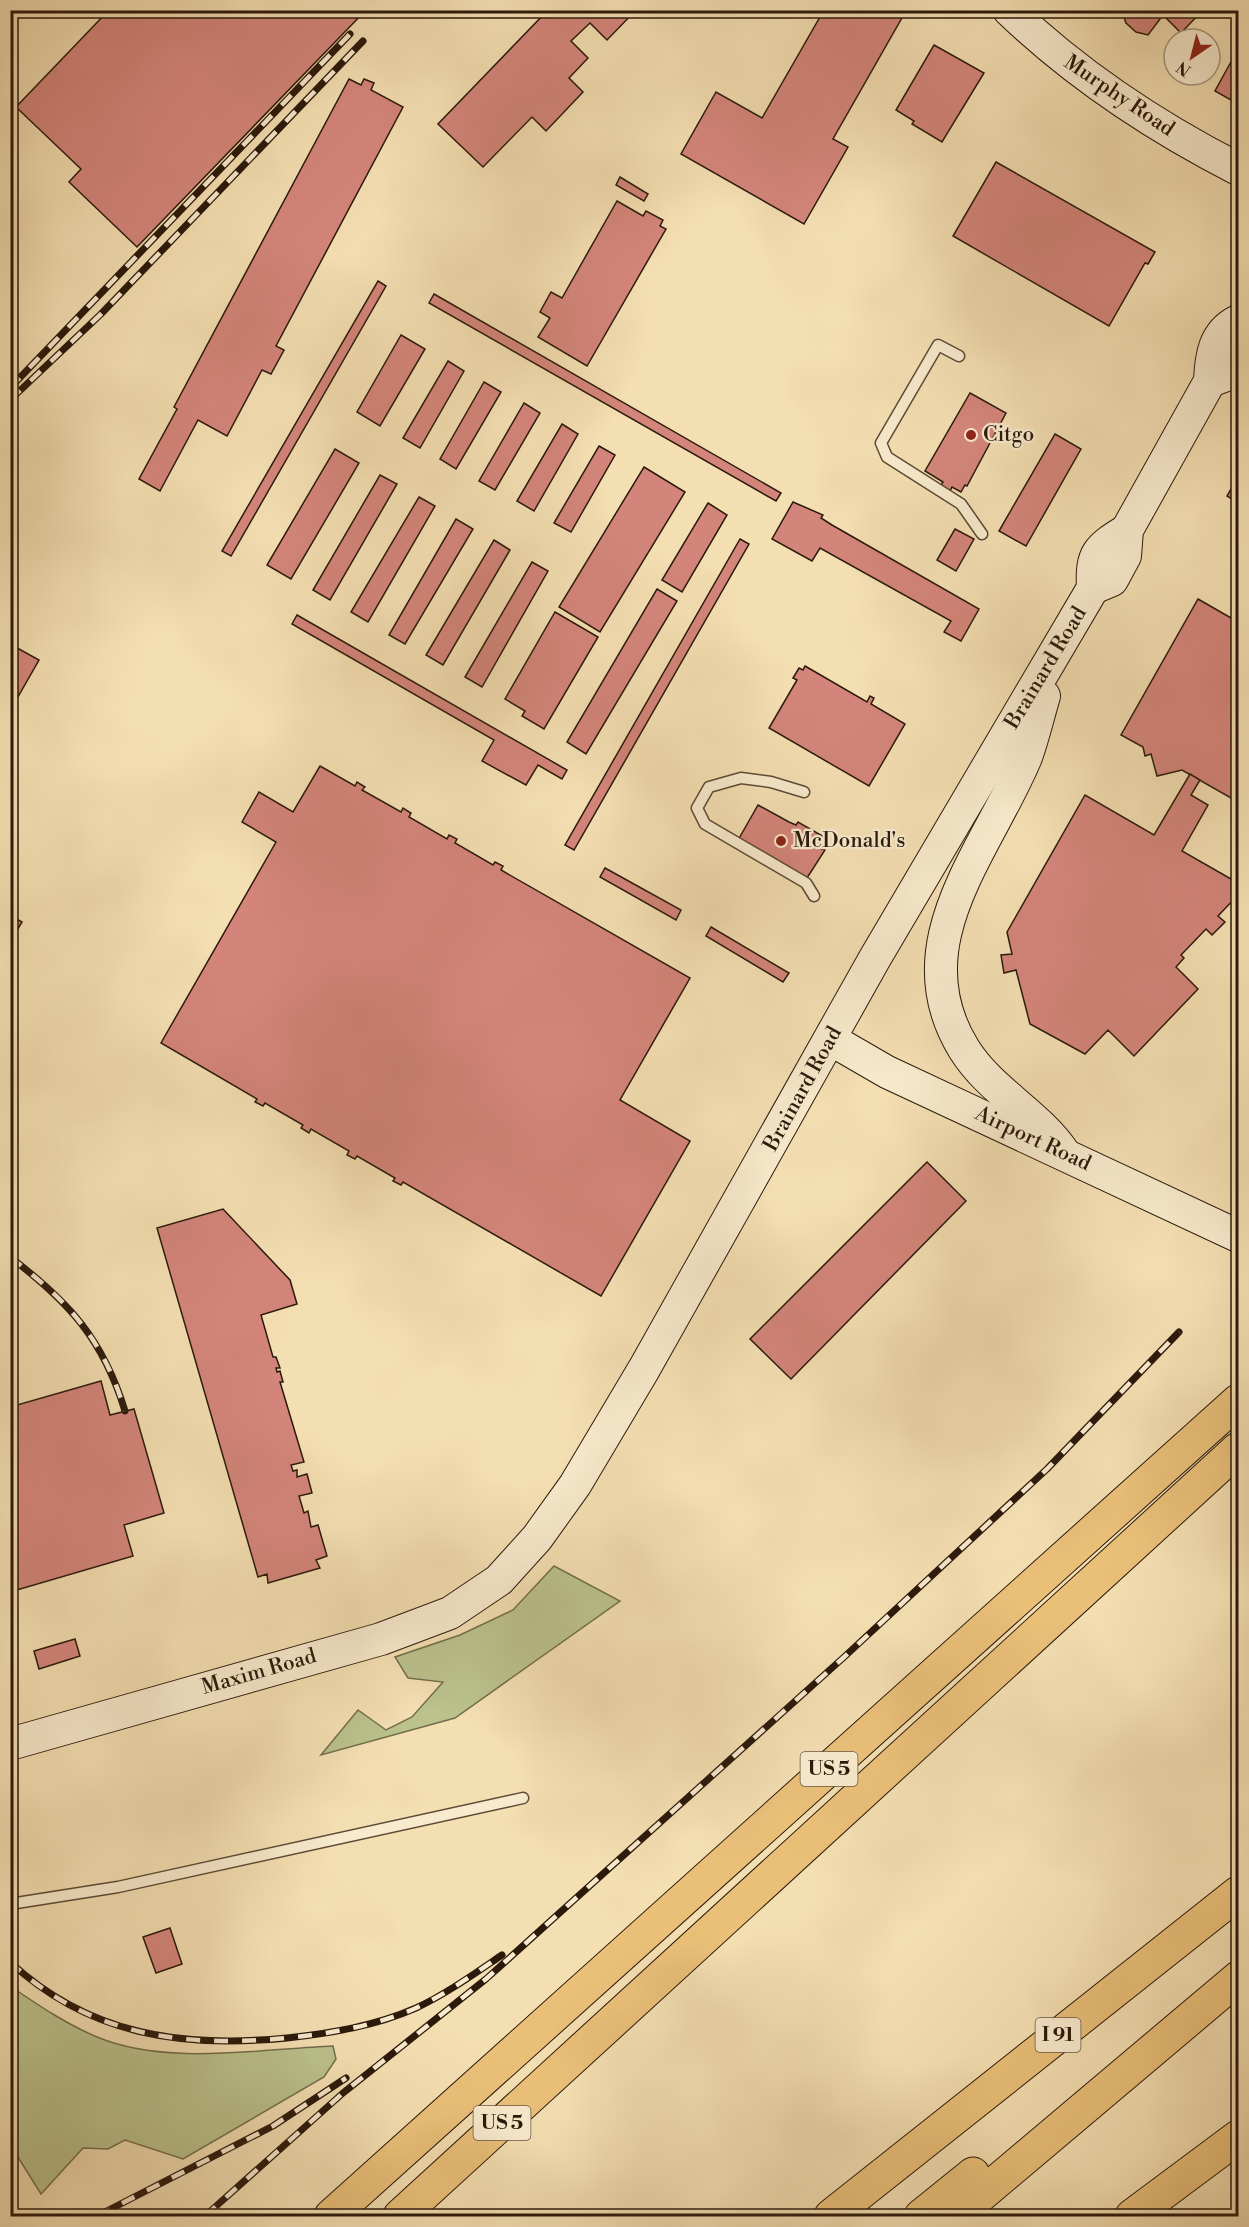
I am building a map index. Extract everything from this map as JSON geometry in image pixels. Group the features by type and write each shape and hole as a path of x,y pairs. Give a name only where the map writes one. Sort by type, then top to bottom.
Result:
{"highway":[{"name":"US 5","path":"331,2217 1239,1401"},
{"name":"US 5","path":"400,2217 1231,1457"},
{"name":"I 91","path":"831,2217 1239,1893"},
{"path":"956,2217 1239,1978"},
{"path":"921,2217 1026,2130 1161,2043"},
{"path":"1132,2217 1239,2137"},
{"path":"847,2217 878,2178"}],"main road":[{"name":"Murphy Road","path":"1009,10 1076,70 1112,96 1170,133 1239,169"},
{"name":"Brainard Road","path":"499,1580 537,1538 575,1485 654,1353 830,1039 1057,649 1094,588 1112,580 1125,556 1127,530 1210,381 1210,354 1226,327 1239,321"},
{"name":"Brainard Road","path":"1210,381 1229,374 1239,355"},
{"path":"1057,649 1026,757 951,910 943,942 941,972 949,1018 968,1056 989,1081 1034,1117 1064,1153"},
{"name":"Airport Road","path":"830,1039 887,1072 1239,1236"},
{"name":"Maxim Road","path":"10,1744 381,1639 450,1613 499,1580"}],"lane":[{"path":"958,356 938,345 881,443 887,457 961,504 982,534"},
{"path":"804,792 771,782 741,778 709,788 697,808 705,824 806,883 814,896"},
{"path":"10,1904 118,1887 523,1798"}],"green space":[{"path":"554,1566 620,1601 455,1718 321,1755 358,1710 386,1730 412,1717 443,1682 408,1678 395,1657 460,1635 513,1610"},
{"path":"10,1986 74,2026 124,2046 153,2051 214,2054 333,2046 336,2059 324,2077 183,2159 125,2140 108,2149 83,2148 41,2194 11,2146"}],"building":[{"path":"109,10 366,10 137,247 69,182 81,169 16,107"},
{"path":"548,10 636,10 607,40 590,23 571,41 588,58 569,78 583,92 546,131 532,117 483,167 438,124"},
{"path":"824,10 892,10 903,16 833,139 848,147 804,224 681,154 716,92 762,118"},
{"path":"1203,10 1187,27 1175,27 1163,15 1148,35 1136,32 1126,23 1122,11"},
{"path":"934,45 984,73 942,142 912,124 914,121 896,110"},
{"path":"1238,49 1238,104 1215,91 1217,87 1222,87 1222,78"},
{"path":"349,79 361,85 364,79 374,83 371,90 403,107 276,346 284,350 271,374 262,370 227,436 198,420 160,491 139,479 177,409 174,407"},
{"path":"996,162 1155,252 1148,264 1145,263 1109,326 953,236"},
{"path":"620,177 648,194 644,201 616,185"},
{"path":"617,201 643,216 646,211 663,220 660,226 666,229 587,366 538,337 550,318 540,312 551,292 562,298"},
{"path":"378,281 386,286 231,556 222,551"},
{"path":"434,294 781,493 776,501 429,303"},
{"path":"401,335 425,349 380,426 357,412"},
{"path":"448,361 464,371 420,448 403,438"},
{"path":"484,382 501,392 456,469 440,459"},
{"name":"Citgo","path":"970,393 1006,413 967,486 965,485 961,492 952,487 950,491 941,485 943,482 925,471"},
{"path":"524,403 540,413 495,490 479,481"},
{"path":"562,424 578,434 534,511 517,501"},
{"name":"Citgo","path":"1055,434 1081,449 1026,546 999,531"},
{"path":"599,446 615,455 571,532 554,523"},
{"path":"335,449 359,463 291,579 267,565"},
{"path":"644,467 685,492 600,632 559,607"},
{"path":"380,475 397,484 330,600 313,590"},
{"path":"1238,477 1238,503 1227,496"},
{"path":"419,497 435,506 368,622 351,612"},
{"path":"793,502 823,515 821,518 832,525 979,609 961,641 944,632 951,621 820,548 812,561 772,539"},
{"path":"708,503 727,515 682,592 662,580"},
{"path":"456,519 473,529 405,644 389,635"},
{"path":"955,529 974,539 956,571 937,560"},
{"path":"740,539 749,544 574,850 565,845"},
{"path":"494,540 510,550 443,665 426,655"},
{"path":"532,562 548,571 482,687 465,677"},
{"path":"657,589 677,601 586,754 567,742"},
{"path":"1198,599 1238,622 1238,802 1182,770 1157,776 1151,754 1145,756 1143,747 1121,735"},
{"path":"555,612 598,637 544,729 522,716 525,711 505,699"},
{"path":"297,615 567,770 562,779 538,765 526,785 482,761 494,740 292,624"},
{"path":"10,644 39,660 11,709 10,709"},
{"path":"805,666 867,702 870,696 874,698 871,704 905,724 869,786 769,728 797,680 793,678 799,668 803,670"},
{"path":"320,766 355,786 357,782 365,787 362,790 401,812 403,808 411,813 409,817 447,839 449,835 457,839 455,843 493,865 495,862 503,866 501,870 690,978 620,1100 690,1141 601,1296 403,1182 401,1185 393,1181 395,1178 357,1156 355,1159 347,1155 349,1151 311,1129 309,1133 301,1128 303,1125 265,1103 263,1106 255,1102 257,1099 161,1043 276,842 242,822 259,792 293,812"},
{"path":"1190,774 1200,780 1191,795 1208,805 1182,851 1238,883 1238,895 1218,916 1225,922 1212,935 1206,929 1181,955 1184,958 1176,967 1198,989 1134,1056 1108,1030 1085,1054 1030,1024 1016,970 1004,973 1001,955 1012,954 1007,932 1085,795 1154,835"},
{"name":"McDonald's","path":"758,805 796,825 798,822 826,838 822,849 825,850 807,878 737,842"},
{"path":"605,868 681,910 676,920 600,877"},
{"path":"13,917 22,922 10,942 10,920"},
{"path":"711,927 789,973 783,982 706,936"},
{"path":"927,1162 966,1201 791,1379 750,1339"},
{"path":"223,1209 290,1280 297,1304 261,1315 273,1357 276,1357 280,1368 276,1368 277,1372 280,1371 283,1382 280,1382 304,1462 291,1465 293,1471 297,1470 297,1477 307,1474 312,1493 299,1496 304,1513 308,1511 311,1527 318,1525 327,1556 316,1560 320,1568 268,1583 267,1574 258,1577 157,1228"},
{"path":"101,1381 110,1415 134,1409 164,1513 124,1525 133,1556 10,1592 10,1407"},
{"path":"75,1639 80,1656 39,1669 34,1651"},
{"path":"170,1928 182,1964 156,1973 143,1937"}],"railway":[{"path":"10,388 350,34"},
{"path":"10,400 101,314 363,41"},
{"path":"10,1257 50,1290 95,1342 125,1411"},
{"path":"205,2216 343,2093 486,1979 843,1658 1047,1469 1179,1332"},
{"path":"10,1962 41,1987 72,2006 105,2021 140,2032 175,2038 249,2041 320,2034 385,2020 416,2008 438,1996 502,1955"},
{"path":"97,2216 273,2126 346,2078"}],"place":[{"name":"Citgo","path":"971,435"},
{"name":"McDonald's","path":"781,841"}]}
